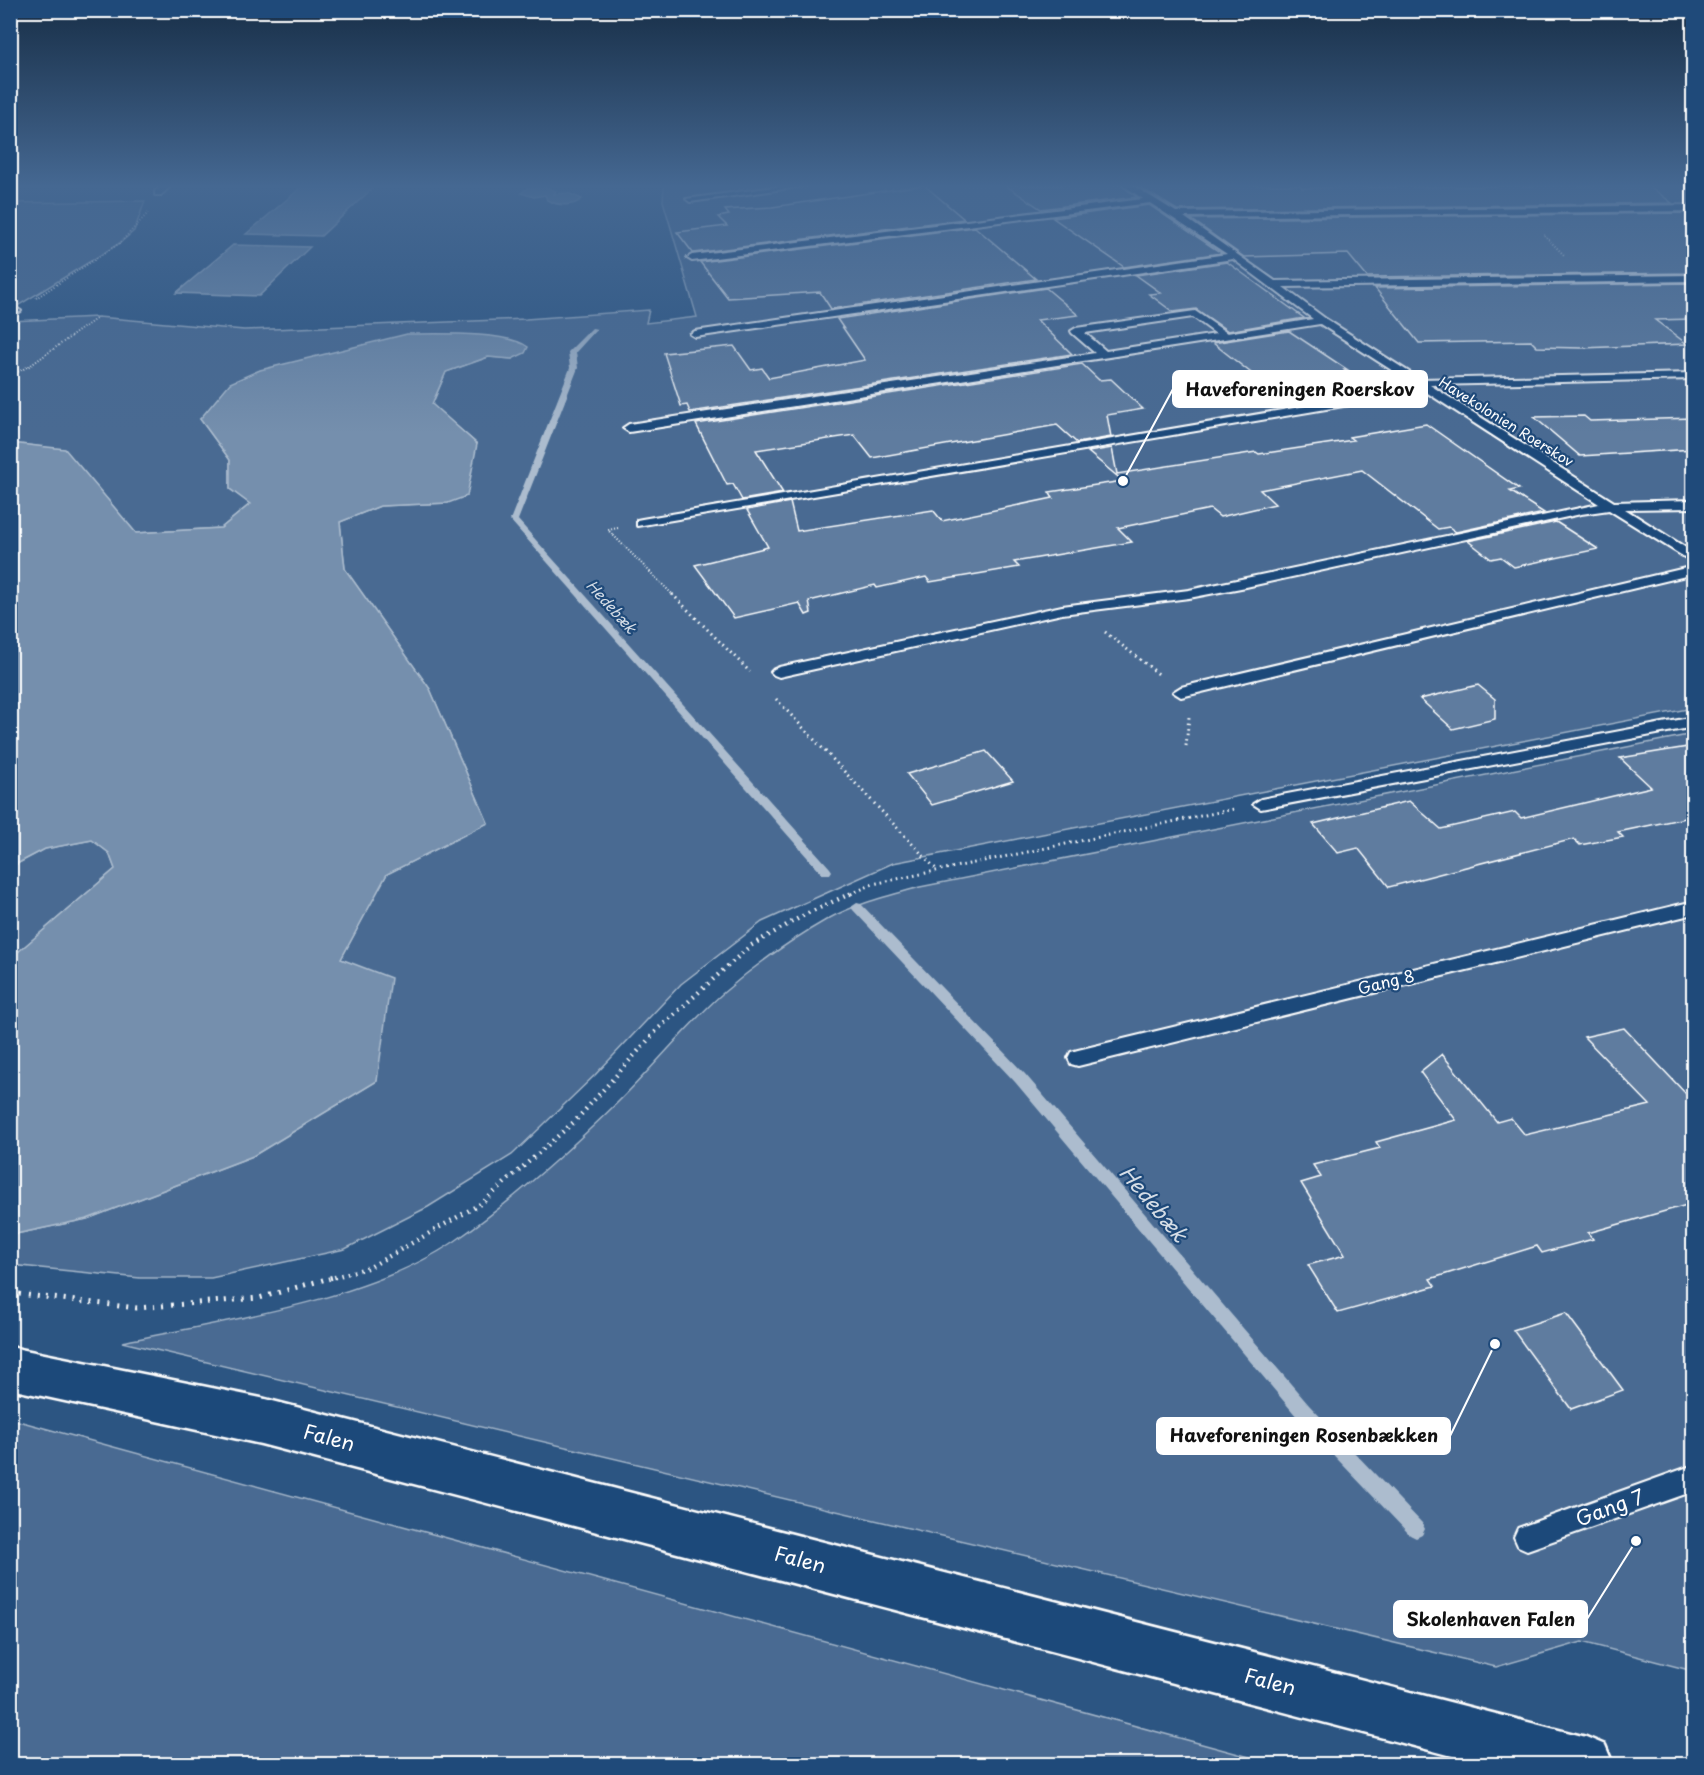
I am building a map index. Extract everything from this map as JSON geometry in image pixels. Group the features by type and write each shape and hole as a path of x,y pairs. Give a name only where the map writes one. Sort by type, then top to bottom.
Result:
{"street":[{"name":"Falen","path":"10,1368 273,1424 1586,1764"}],"lane":[{"path":"695,334 1153,268"},
{"name":"Havekolonien Roerskov","path":"1251,268 1322,321 1694,559"},
{"path":"1273,284 1694,278"},
{"path":"1102,353 1076,331 1195,314 1225,336"},
{"path":"629,428 1102,353 1322,321"},
{"path":"1415,382 1694,376"},
{"path":"642,523 1426,389"},
{"path":"779,672 1085,607 1201,592 1581,510 1611,506 1694,504"},
{"path":"1181,692 1694,570"},
{"path":"1261,804 1694,723"},
{"name":"Gang 8","path":"1078,1058 1694,907"},
{"name":"Gang 7","path":"1527,1537 1694,1478"}],"path":[{"path":"13,313 82,268"},
{"path":"1579,268 1590,278"},
{"path":"10,376 31,365 97,318"},
{"path":"1085,607 1098,626 1181,692 1189,723 1186,746"},
{"path":"10,1293 137,1308 259,1298 370,1268 482,1203 576,1120 666,1021 750,946 806,914 873,884 1261,804"}],"shaded area":[{"path":"11,268 80,268 11,310"},
{"path":"206,268 288,268 259,296 176,293"},
{"path":"683,268 1693,268 1693,708 893,863 762,922 681,984 595,1075 512,1155 428,1207 345,1249 211,1278 140,1278 11,1265 11,1235 87,1219 253,1156 377,1081 341,959 387,874 488,823 430,689 345,569 340,522 380,506 448,503 477,444 432,405 446,372 489,357 512,359 528,347 200,419 230,460 230,489 250,504 221,528 136,533 65,450 11,443 10,321 98,317 244,330 526,319 649,310 646,323 697,317"},
{"path":"407,334 488,336 504,338 528,347 525,353 512,359 488,357 446,372 432,404 477,444 467,496 448,503 380,506 340,522 345,569 430,689 488,823 387,874 341,959 391,978 377,1081 253,1156 87,1219 11,1235 11,958 115,869 109,853 92,840 45,849 11,867 11,443 65,449 136,533 221,528 250,504 230,489 230,460 200,419 230,383 260,370"},
{"path":"1693,734 1693,1671 1582,1642 1496,1667 122,1342 295,1306 339,1294 420,1262 477,1226 519,1193 579,1140 630,1090 695,1020 734,984 799,936 848,909 920,887"},
{"path":"92,840 109,853 115,869 11,958 11,867 45,849"},
{"path":"11,1419 1275,1764 11,1764"}],"building":[{"path":"705,268 1023,268 1036,279 831,309 820,292 728,298"},
{"path":"1186,268 1235,268 1304,318 1228,331 1196,309 1173,312 1149,294 1161,293 1136,275"},
{"path":"1359,268 1694,268 1694,273 1367,277"},
{"path":"1694,283 1694,319 1655,320 1687,344 1581,348 1537,347 1531,341 1419,343 1375,288"},
{"path":"1046,288 1078,315 1037,320 1072,354 690,412 687,405 681,406 664,353 734,346 751,370 762,368 769,378 865,360 837,319"},
{"path":"1289,331 1348,370 1344,370 1347,373 1269,387 1213,343"},
{"path":"1082,364 1099,380 1111,379 1143,409 1107,415 1111,437 1077,443 1057,425 872,458 854,435 756,450 783,493 742,500 733,484 727,485 696,424"},
{"path":"1584,416 1590,421 1694,418 1694,449 1580,456 1534,417"},
{"path":"1426,424 1519,489 1510,491 1544,513 1456,532 1449,527 1438,529 1362,470 1260,490 1275,504 1220,517 1210,509 1118,528 1132,542 1014,562 1019,567 930,582 926,577 877,588 875,585 809,601 811,613 806,615 799,603 734,618 695,565 768,547 747,510 790,502 797,531 933,510 942,521 1053,498 1049,492 1123,481 1088,452 1112,448 1117,474 1256,452 1259,454 1353,440 1349,437"},
{"path":"1556,522 1598,549 1514,567 1501,557 1491,559 1468,541"},
{"path":"1478,685 1495,699 1495,719 1453,729 1420,699"},
{"path":"1694,746 1694,826 1685,818 1618,832 1623,837 1580,845 1574,839 1389,887 1358,848 1338,853 1313,824 1409,801 1441,829 1515,812 1521,818 1651,787 1620,758"},
{"path":"986,751 1013,781 932,805 907,774"},
{"path":"1624,1028 1688,1096 1694,1095 1694,1203 1588,1233 1593,1239 1542,1253 1537,1246 1430,1279 1435,1286 1338,1313 1308,1265 1345,1255 1301,1183 1321,1177 1313,1165 1380,1148 1376,1142 1456,1120 1420,1072 1442,1054 1497,1122 1511,1118 1525,1135 1650,1105 1584,1037"},
{"path":"1566,1313 1623,1390 1571,1409 1513,1330"}],"waterway":[{"name":"Hedebæk","path":"594,329 572,352 574,368 514,520 826,871"},
{"name":"Hedebæk","path":"857,907 1020,1078 1303,1411 1416,1529"}],"place":[{"name":"Haveforeningen Roerskov","path":"1123,481"},
{"name":"Haveforeningen Rosenbækken","path":"1495,1344"},
{"name":"Skolenhaven Falen","path":"1636,1541"}]}
